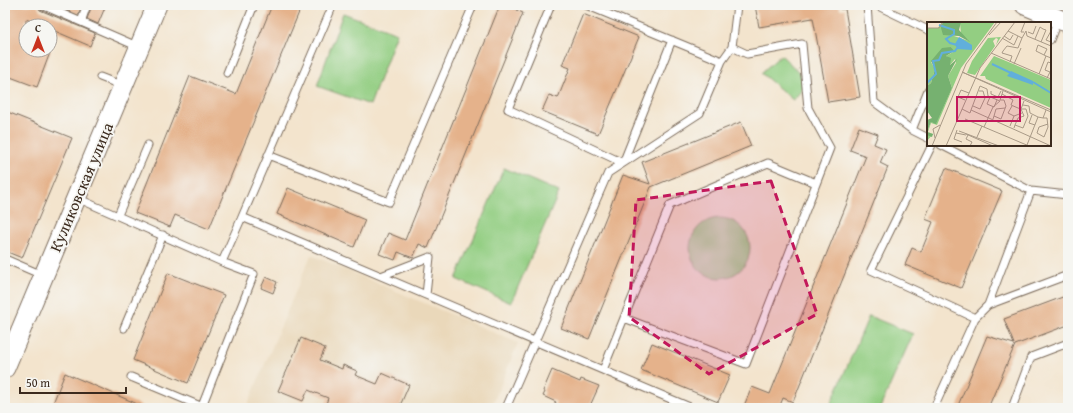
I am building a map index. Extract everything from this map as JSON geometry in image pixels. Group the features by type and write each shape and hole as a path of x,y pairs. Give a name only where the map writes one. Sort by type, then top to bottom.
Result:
{"street":[{"name":"Куликовская улица","path":"5,368 157,5"},
{"path":"1025,5 1063,21"}],"lane":[{"path":"81,22 87,5"},
{"path":"227,73 254,5"},
{"path":"222,262 334,5"},
{"path":"268,156 389,202 472,8 471,5"},
{"path":"551,5 508,109 623,163"},
{"path":"586,5 722,61"},
{"path":"506,408 608,173 700,113 722,61 732,47 737,5"},
{"path":"867,5 874,102 912,130 927,138"},
{"path":"876,5 927,30"},
{"path":"46,6 140,47"},
{"path":"1051,39 1063,21"},
{"path":"623,163 672,40"},
{"path":"624,318 746,364 830,148 808,108 802,44 747,54 732,47"},
{"path":"100,77 123,86"},
{"path":"912,130 927,92"},
{"path":"118,215 148,145"},
{"path":"932,146 871,270 975,318"},
{"path":"943,146 1032,191 1068,195"},
{"path":"603,370 670,205 768,163 816,183"},
{"path":"934,408 975,318 988,305 1032,191"},
{"path":"77,198 222,262 254,274 204,407 132,377"},
{"path":"242,217 535,340 692,408"},
{"path":"124,328 163,235"},
{"path":"381,276 430,257 426,295"},
{"path":"5,259 44,276"},
{"path":"988,305 1068,275"},
{"path":"1012,408 1031,357 1068,343"}],"highlighted area":[{"path":"771,181 817,314 709,374 629,317 636,200"}],"shaded area":[{"path":"311,255 518,343 491,408 258,408 248,404"}],"green space":[{"path":"343,13 397,33 370,105 317,86"},
{"path":"781,55 809,82 793,100 761,73"},
{"path":"504,168 559,192 511,303 456,279"},
{"path":"720,218 736,223 741,227 745,232 750,248 745,264 741,269 736,273 720,278 704,273 699,269 695,264 690,248 695,232 699,227 704,223"},
{"path":"869,316 913,334 880,408 829,408"}],"building":[{"path":"5,5 37,5 40,10 95,33 90,46 58,32 58,18 18,18 18,58 48,58 37,87 5,75"},
{"path":"55,5 82,5 78,15"},
{"path":"92,5 106,5 98,24 87,19"},
{"path":"272,5 302,5 209,229 175,215 170,227 135,213 190,76 236,94"},
{"path":"500,5 518,5 516,10 523,13 428,248 419,244 413,258 398,252 395,260 379,254 388,233 405,240"},
{"path":"755,5 839,5 840,9 845,9 860,97 828,102 813,18 759,27"},
{"path":"583,14 639,37 598,134 542,111 549,95 558,98 570,68 562,65"},
{"path":"5,111 72,138 22,258 5,251"},
{"path":"741,122 751,146 651,187 589,339 561,328 623,175 650,184 642,162"},
{"path":"859,127 878,134 874,144 886,149 880,163 888,167 793,402 783,398 779,408 743,408 752,387 770,394 866,156 850,150"},
{"path":"946,168 1002,191 961,288 905,265 912,248 921,252 933,222 925,219"},
{"path":"288,188 365,220 354,247 277,214"},
{"path":"168,273 224,295 188,383 133,360"},
{"path":"266,277 277,282 273,293 261,288"},
{"path":"1068,295 1068,325 1015,345 988,408 957,408 987,336 1014,344 1004,319"},
{"path":"301,338 325,348 320,360 342,369 343,365 357,371 355,375 377,384 382,373 409,385 399,408 368,408 358,404 357,408 334,408 326,404 328,398 308,390 303,401 278,391"},
{"path":"652,343 730,375 718,402 641,370"},
{"path":"552,370 580,382 581,379 599,386 589,408 553,408 556,402 543,396 545,392 543,391"},
{"path":"65,373 147,408 51,408"}]}
